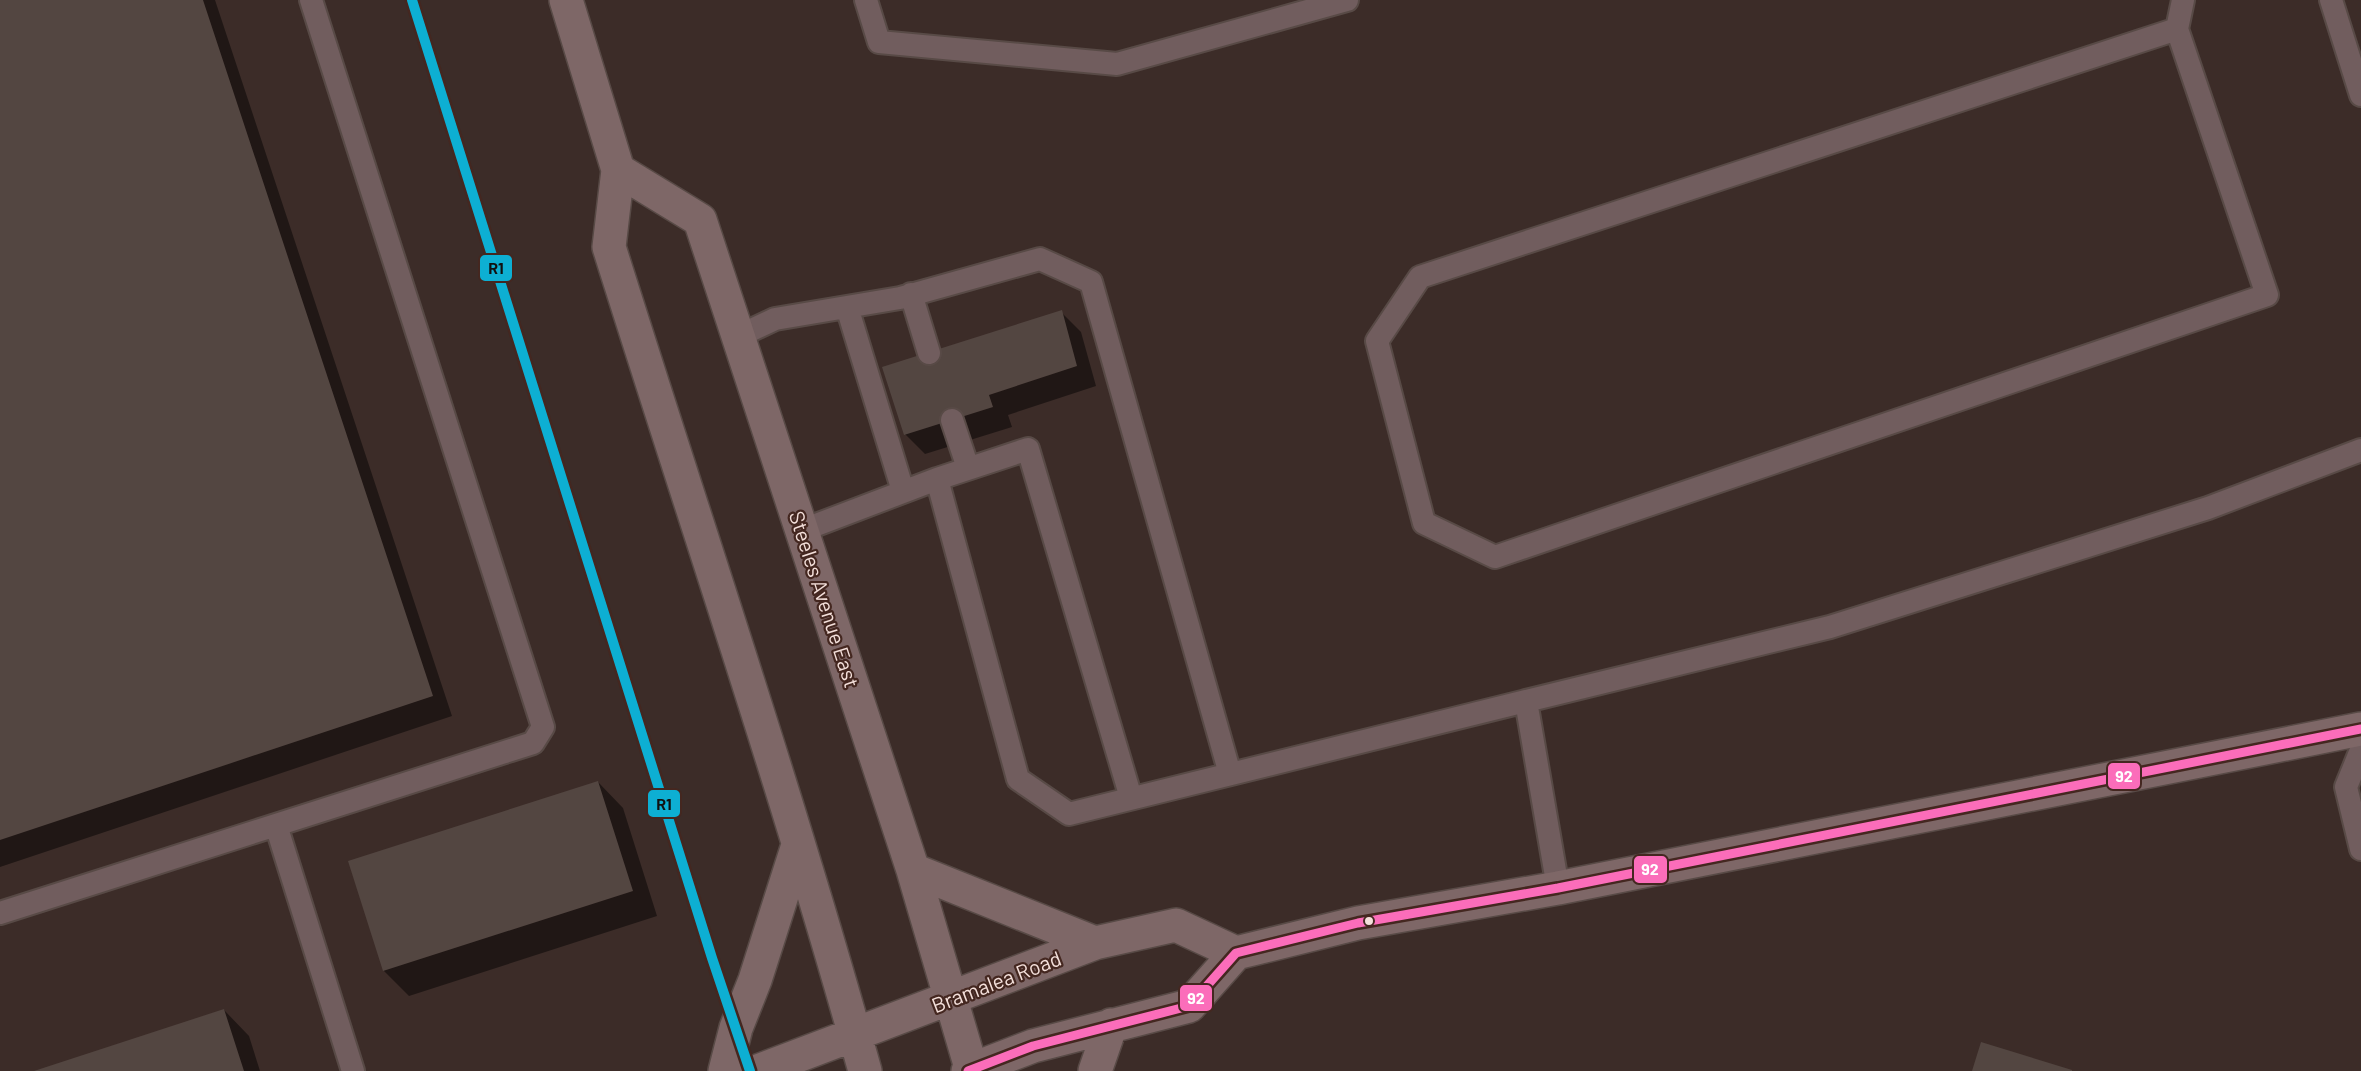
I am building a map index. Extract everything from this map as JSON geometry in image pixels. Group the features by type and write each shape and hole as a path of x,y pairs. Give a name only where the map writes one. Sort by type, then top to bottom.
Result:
{"main road":[{"path":"566,0 618,170 609,247 798,845 865,1071"},
{"name":"Steeles Avenue East","path":"618,170 700,220 913,870 952,998 971,1070"},
{"path":"971,1070 1033,1046 1189,1006 1236,953 1358,923 1558,888 2361,729"},
{"path":"725,1071 736,1028 755,980 798,845"},
{"path":"913,870 1095,943"},
{"name":"Bramalea Road","path":"758,1071 1095,943 1176,925 1236,953"},
{"path":"1095,1071 1111,1025"}],"lane":[{"path":"0,913 533,743 543,726 311,0"},
{"path":"866,0 879,42 1117,64 1347,0"},
{"path":"2176,29 1420,277 1377,341 1424,523 1495,558 2267,296 2176,29 2183,0"},
{"path":"2331,0 2361,95"},
{"path":"739,336 775,319 911,294 1040,259 1091,282 1230,774"},
{"path":"911,294 929,353"},
{"path":"847,307 903,491"},
{"path":"952,420 968,468"},
{"path":"803,530 903,491 1028,449 1131,798"},
{"path":"937,479 1018,779 1068,814 1830,627 2208,508 2361,450"},
{"path":"1526,701 1558,888"},
{"path":"2361,750 2346,787 2361,849"},
{"path":"276,825 353,1071"}],"building":[{"path":"0,0 203,0 433,696 0,840"},
{"path":"1062,310 1077,366 989,395 993,407 904,435 882,367"},
{"path":"598,781 633,891 383,971 348,861"},
{"path":"224,1009 244,1071 34,1071"},
{"path":"1981,1042 2072,1070 2072,1071 1972,1071"}],"transit line":[{"name":"R1","path":"412,0 712,958 750,1071"},
{"name":"92","path":"968,1071 1033,1046 1189,1006 1236,953 1358,923 1558,888 2361,729"}]}
